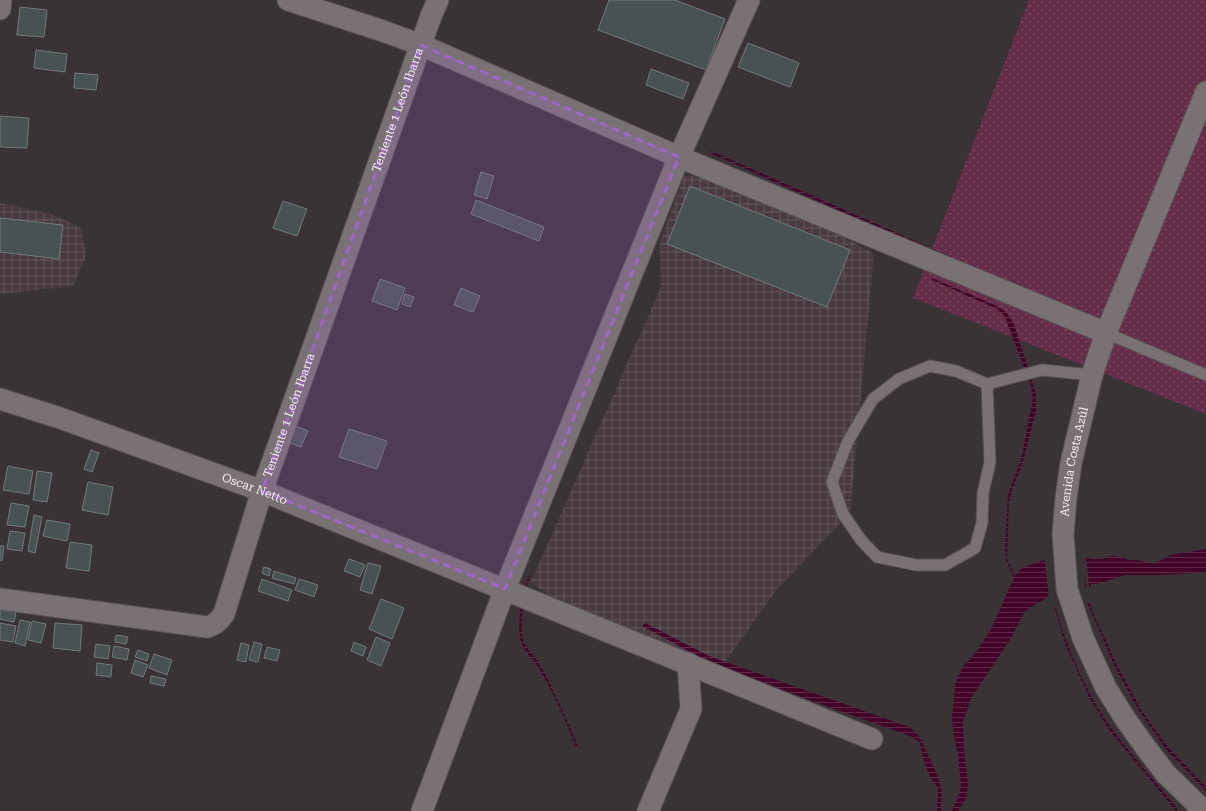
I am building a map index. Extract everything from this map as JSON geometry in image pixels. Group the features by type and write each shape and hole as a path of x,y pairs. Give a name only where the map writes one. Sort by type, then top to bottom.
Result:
{"street":[{"path":"0,9 1,0"},
{"path":"288,0 421,45 680,157 1106,333"},
{"name":"Teniente 1 León Ibarra","path":"0,599 207,627 214,625 219,621 224,614 262,491 438,0"},
{"path":"422,811 505,589 680,157 749,0"},
{"name":"Avenida Costa Azúl","path":"1204,811 1166,774 1126,720 1106,688 1083,638 1067,589 1063,534 1071,463 1092,375 1106,333 1206,92"},
{"name":"Oscar Netto","path":"0,399 60,418 262,491 872,739"},
{"path":"648,811 691,708 688,663"}],"lane":[{"path":"1106,333 1206,375"},
{"path":"987,384 990,462 983,493 982,523 975,548 945,565 916,565 877,557 861,540 843,514 832,482 848,441 873,400 899,379 930,366 956,371 987,384 1042,370 1092,375"}],"highlighted area":[{"path":"421,45 679,157 505,589 262,491"}],"shaded area":[{"path":"1029,0 1206,0 1206,414 913,298"},
{"path":"711,151 1092,319 1090,322 710,153"},
{"path":"684,176 700,176 820,223 874,254 850,513 778,588 720,669 617,647 531,582 661,287 660,242"},
{"path":"0,203 54,215 81,228 86,256 73,286 0,294"},
{"path":"932,278 997,306 1006,312 1014,324 1036,394 1036,411 1023,462 1009,502 1007,558 1015,576 1022,568 1049,558 1051,587 1061,626 1075,663 1093,699 1112,729 1136,760 1178,809 1176,811 1110,731 1090,699 1066,646 1050,593 1045,599 1026,610 1008,643 971,698 963,722 968,787 966,798 958,811 952,811 960,792 961,785 952,718 955,684 963,666 977,651 990,631 1014,578 1006,560 1005,546 1008,494 1021,460 1033,398 1031,386 1005,317 997,309 932,280"},
{"path":"1206,549 1206,572 1166,575 1125,575 1097,584 1091,584 1088,599 1118,667 1141,710 1167,746 1206,787 1206,791 1165,748 1139,711 1116,669 1086,600 1083,557 1102,559 1112,556 1154,564 1171,555"},
{"path":"529,575 522,617 523,640 547,677 578,746 576,747 550,688 540,670 524,649 521,641 519,626 520,608"},
{"path":"645,623 709,656 909,727 918,735 936,773 942,793 941,811 937,811 938,788 927,771 919,742 910,736 713,664 642,626"}],"pier":[{"path":"1083,555 1086,556 1091,602 1085,603 1084,595 1086,586 1081,557"},
{"path":"1044,557 1051,557 1054,591 1058,606 1052,607 1049,597"}],"building":[{"path":"609,0 675,0 725,19 706,70 598,30"},
{"path":"20,7 47,10 44,37 17,35"},
{"path":"748,43 799,63 790,87 738,67"},
{"path":"36,50 67,54 65,72 34,68"},
{"path":"651,69 689,83 683,99 646,85"},
{"path":"75,73 98,75 96,90 74,88"},
{"path":"0,116 29,118 27,148 0,147"},
{"path":"481,172 494,176 487,199 474,195"},
{"path":"690,186 850,250 827,307 667,244"},
{"path":"476,200 544,227 539,241 471,214"},
{"path":"283,201 307,209 297,236 273,228"},
{"path":"0,218 63,225 59,259 0,252"},
{"path":"380,279 405,288 397,310 372,301"},
{"path":"461,288 480,296 473,312 454,305"},
{"path":"405,294 414,297 410,307 402,304"},
{"path":"291,424 308,431 301,447 284,441"},
{"path":"349,429 387,441 377,469 339,457"},
{"path":"91,450 99,453 92,472 84,469"},
{"path":"8,466 33,471 29,494 3,490"},
{"path":"37,471 52,473 47,502 33,500"},
{"path":"88,482 113,487 108,515 82,510"},
{"path":"11,503 29,506 25,527 7,525"},
{"path":"34,515 42,517 35,553 28,551"},
{"path":"47,520 70,524 67,541 43,536"},
{"path":"10,531 25,533 22,551 7,549"},
{"path":"70,542 92,545 89,571 66,568"},
{"path":"0,546 4,546 2,561 0,560"},
{"path":"349,559 365,565 360,577 344,571"},
{"path":"368,563 381,566 372,594 360,590"},
{"path":"264,567 271,569 269,576 262,573"},
{"path":"274,571 296,578 294,584 272,578"},
{"path":"262,579 292,590 288,601 258,591"},
{"path":"299,579 318,585 314,597 295,590"},
{"path":"381,599 404,608 392,639 369,629"},
{"path":"0,610 16,612 14,622 0,619"},
{"path":"20,620 30,622 25,646 15,643"},
{"path":"32,621 46,624 41,643 28,640"},
{"path":"0,623 16,626 13,642 0,640"},
{"path":"55,623 82,625 80,651 53,648"},
{"path":"116,635 128,637 126,644 115,642"},
{"path":"376,637 390,643 381,666 367,660"},
{"path":"254,642 262,644 258,662 249,660"},
{"path":"354,642 366,647 363,656 351,651"},
{"path":"241,643 249,645 246,662 237,660"},
{"path":"96,644 110,646 108,659 94,657"},
{"path":"114,646 129,649 127,660 112,657"},
{"path":"267,647 280,650 277,661 264,658"},
{"path":"138,650 149,654 147,661 135,657"},
{"path":"154,654 172,660 167,675 149,668"},
{"path":"135,660 148,665 143,677 131,673"},
{"path":"97,663 112,665 111,677 96,675"},
{"path":"151,676 166,679 164,686 150,683"}]}
